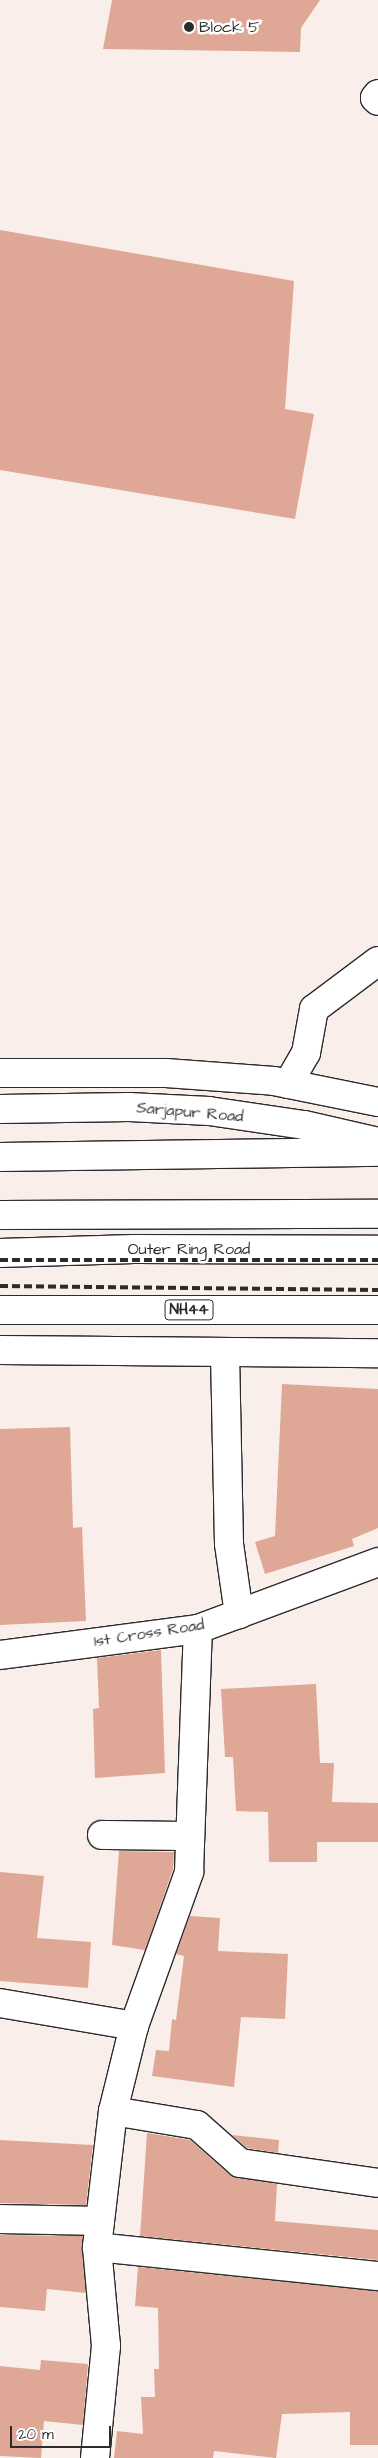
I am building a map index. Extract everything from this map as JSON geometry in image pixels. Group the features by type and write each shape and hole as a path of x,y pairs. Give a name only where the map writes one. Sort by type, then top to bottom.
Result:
{"main road":[{"path":"378,94 375,98 378,102"},
{"path":"288,1084 306,1053 314,1009 378,961"},
{"path":"0,1073 166,1073 288,1084 378,1102"},
{"name":"Sarjapur Road","path":"0,1110 129,1107 209,1110 304,1125 378,1142"},
{"path":"0,1157 378,1152"},
{"path":"0,1214 378,1214"},
{"name":"Outer Ring Road","path":"0,1253 134,1249 378,1250"},
{"name":"NH44","path":"0,1310 378,1310"},
{"path":"0,1350 378,1354"},
{"path":"225,1353 229,1544 238,1614"},
{"name":"1st Cross Road","path":"0,1655 198,1629 378,1562"},
{"path":"95,2458 106,2346 98,2234 113,2111 134,2026 189,1872 198,1629"},
{"path":"102,1835 190,1836"},
{"path":"0,2003 134,2026"},
{"path":"113,2111 197,2125 240,2163 378,2183"},
{"path":"0,2219 378,2276"}],"building":[{"name":"Block 5","path":"112,0 320,0 301,28 300,52 103,49"},
{"path":"0,230 294,281 285,409 314,414 295,519 0,470"},
{"path":"282,1384 378,1389 378,1528 352,1539 354,1546 265,1574 255,1542 275,1536"},
{"path":"70,1427 73,1528 82,1527 86,1621 0,1625 0,1429"},
{"path":"161,1650 165,1773 95,1778 93,1709 99,1708 97,1658"},
{"path":"316,1684 320,1763 334,1763 332,1802 378,1803 378,1842 317,1842 317,1862 269,1862 268,1812 236,1811 233,1757 225,1757 221,1689"},
{"path":"119,1851 174,1852 173,1869 145,1950 112,1945"},
{"path":"0,1872 44,1876 37,1938 91,1942 88,1988 0,1981"},
{"path":"190,1916 220,1918 218,1951 288,1954 285,2019 241,2017 234,2087 152,2076 156,2050 169,2051 172,2019 176,2020 184,1956 176,1954"},
{"path":"147,2133 190,2140 230,2175 277,2184 275,2221 378,2230 378,2260 140,2236"},
{"path":"232,2135 279,2140 278,2153 247,2148"},
{"path":"0,2140 93,2145 86,2205 0,2203"},
{"path":"0,2235 83,2236 86,2293 47,2289 45,2311 0,2307"},
{"path":"138,2267 378,2291 378,2445 350,2445 350,2412 282,2414 276,2458 214,2451 213,2458 114,2458 117,2431 143,2434 141,2397 155,2397 154,2369 159,2369 158,2308 135,2306"},
{"path":"41,2360 88,2364 83,2425 44,2421 41,2458 0,2456 0,2366 40,2370"}],"railway":[{"path":"0,1260 378,1260"},
{"path":"0,1286 378,1290"}],"place":[{"name":"Block 5","path":"189,27"}]}
